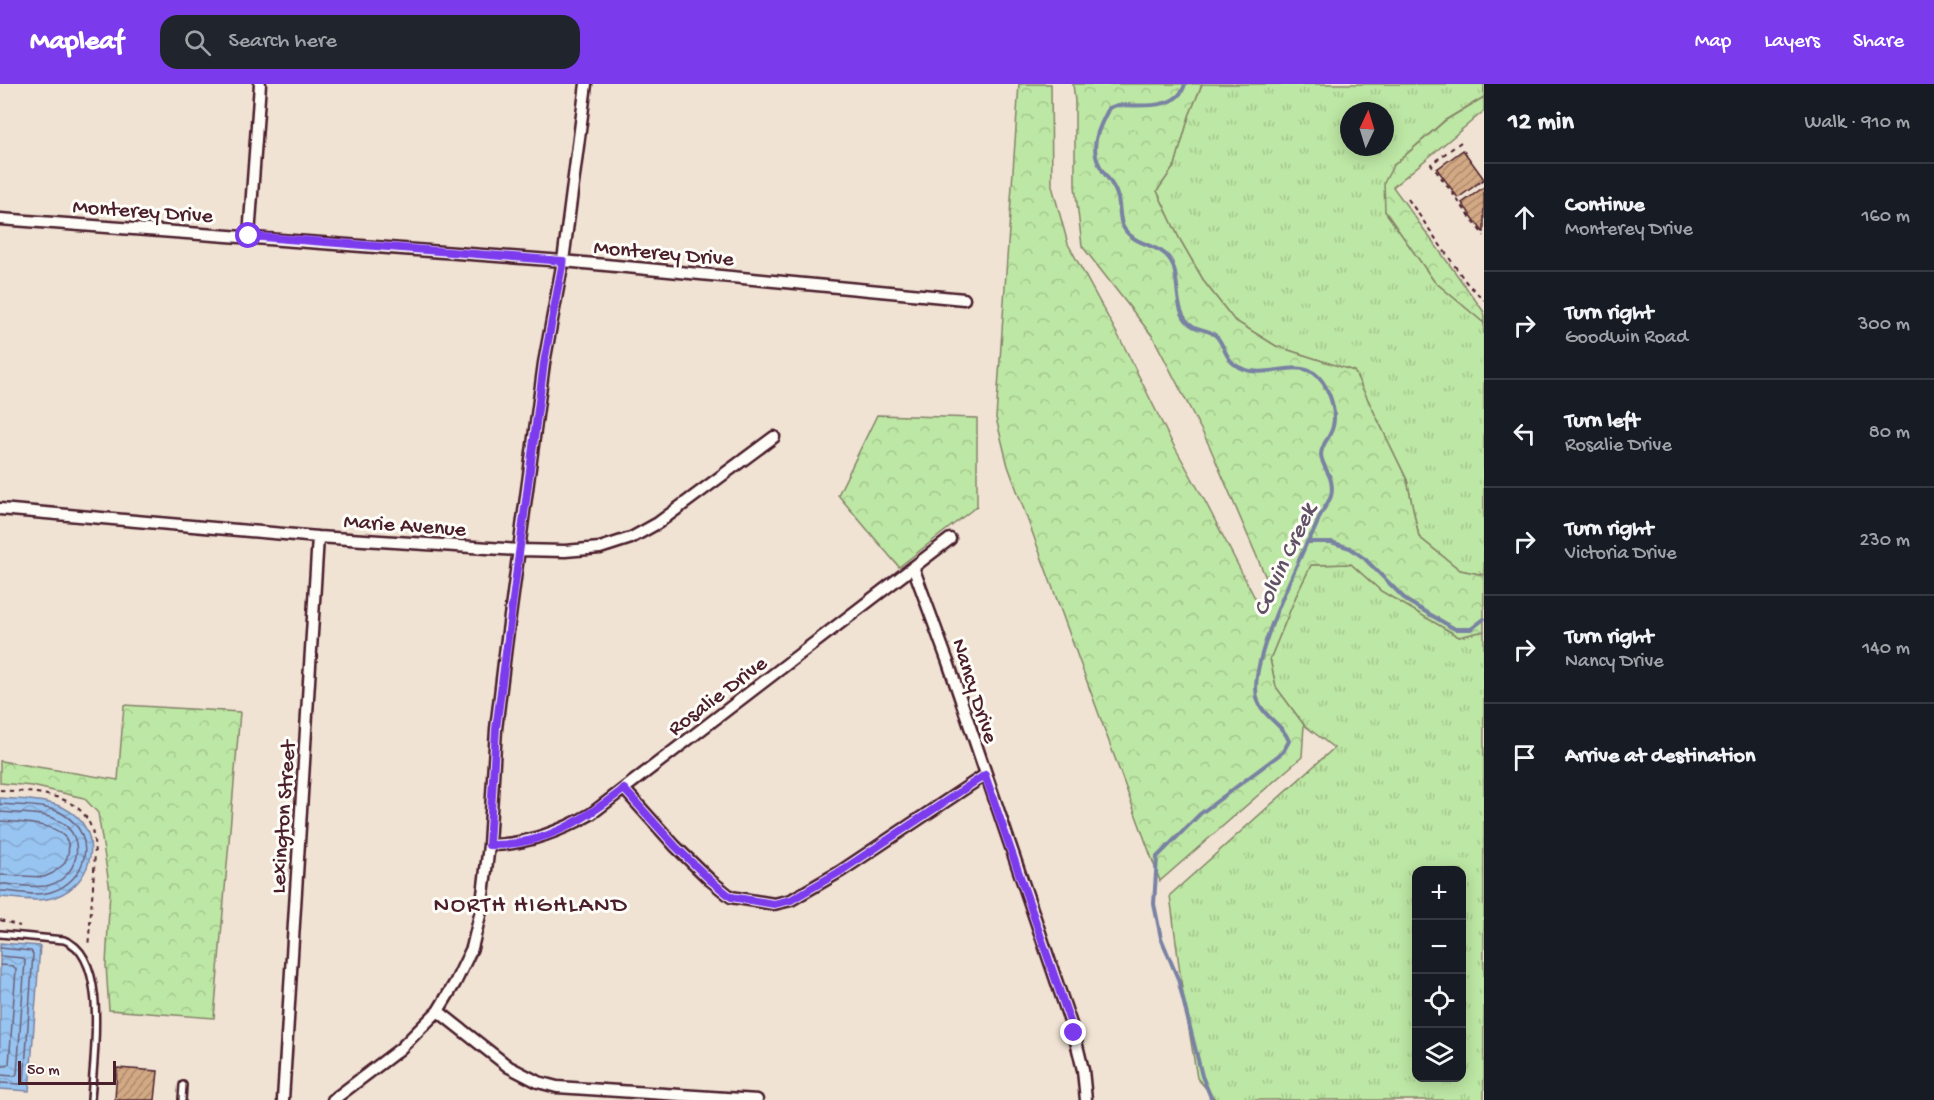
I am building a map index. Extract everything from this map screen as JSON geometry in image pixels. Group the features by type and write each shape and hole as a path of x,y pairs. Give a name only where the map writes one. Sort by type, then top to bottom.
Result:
{"street":[{"path":"249,236 260,84"},
{"path":"333,1100 400,1049 438,1011 472,948 481,911 489,845 496,729 519,550 544,363 563,261 586,84"},
{"name":"Monterey Drive","path":"0,219 563,261 964,299"},
{"name":"Marie Avenue","path":"0,509 318,537 519,550 565,551 600,548 631,538 658,523 774,437"},
{"name":"Lexington Street","path":"283,1100 318,537"},
{"name":"Rosalie Drive","path":"489,845 509,845 539,838 566,828 591,814 950,539"},
{"name":"Nancy Drive","path":"913,567 948,662 1074,1033 1083,1070 1086,1100"},
{"path":"624,789 675,846 731,897 774,904 791,900 841,871 985,775"},
{"path":"438,1011 508,1067 538,1082 557,1087 757,1100"}],"lane":[{"path":"0,934 71,942 79,949 87,962 95,1004 91,1100"},
{"path":"182,1100 183,1085"}],"path":[{"path":"1461,142 1431,165 1484,236"},
{"path":"1408,200 1466,282 1484,300"},
{"path":"0,790 45,795 65,801 79,809 90,825 96,858 87,962"}],"green space":[{"path":"1019,84 1051,84 1052,186 1068,244 1126,350 1168,435 1257,602 1272,592 1209,445 1153,337 1082,246 1075,186 1073,84 1202,84 1189,116 1175,165 1157,191 1179,238 1205,283 1234,320 1276,346 1354,371 1407,480 1419,537 1460,570 1484,575 1484,631 1459,637 1381,591 1351,564 1311,565 1270,659 1276,687 1304,725 1302,757 1160,881 1008,466 996,418"},
{"path":"1202,84 1484,84 1484,97 1445,120 1393,166 1385,211 1434,281 1484,323 1484,575 1460,570 1419,537 1407,480 1354,371 1276,346 1234,320 1205,283 1179,238 1157,191 1175,165 1189,116"},
{"path":"1484,97 1484,111 1393,187 1484,312 1484,323 1434,281 1385,211 1384,183 1393,166 1446,120"},
{"path":"877,415 977,418 977,506 899,567 838,495"},
{"path":"1351,564 1381,591 1459,637 1484,631 1484,1100 1216,1100 1197,1078 1170,895 1334,748 1304,725 1276,687 1270,659 1311,565"},
{"path":"124,705 240,712 214,1018 109,1010 106,965 110,890 98,813 84,798 32,786 0,783 0,761 118,780"}],"water":[{"path":"0,798 41,801 57,805 77,817 86,828 90,841 87,868 69,890 42,900 0,897"},
{"path":"0,943 40,946 29,1091 0,1089"}],"building":[{"path":"1463,150 1484,179 1458,198 1437,169"},
{"path":"1484,187 1484,232 1483,232 1462,203"},
{"path":"117,1068 158,1071 155,1100 115,1100"}],"waterway":[{"name":"Colvin Creek","path":"1185,84 1181,93 1166,103 1117,105 1109,108 1102,123 1096,138 1095,153 1101,168 1116,191 1123,227 1130,236 1163,252 1168,257 1174,270 1182,314 1190,324 1214,334 1234,364 1244,369 1265,372 1306,369 1319,377 1323,383 1334,412 1332,430 1321,455 1331,481 1331,497 1321,513 1282,598 1265,645 1256,686 1261,707 1289,741 1283,752 1200,814 1157,857 1154,904 1161,938 1178,979 1202,1076 1212,1100"},
{"path":"1308,542 1331,542 1350,548 1365,559 1407,601 1455,629 1471,629 1484,619"}],"district":[{"name":"NORTH HIGHLAND","path":"531,903"}],"route":[{"path":"249,236 563,261 544,363 496,729 489,845 509,845 539,838 566,828 591,814 624,789 675,846 731,897 774,904 791,900 841,871 985,775 1074,1033"}]}
